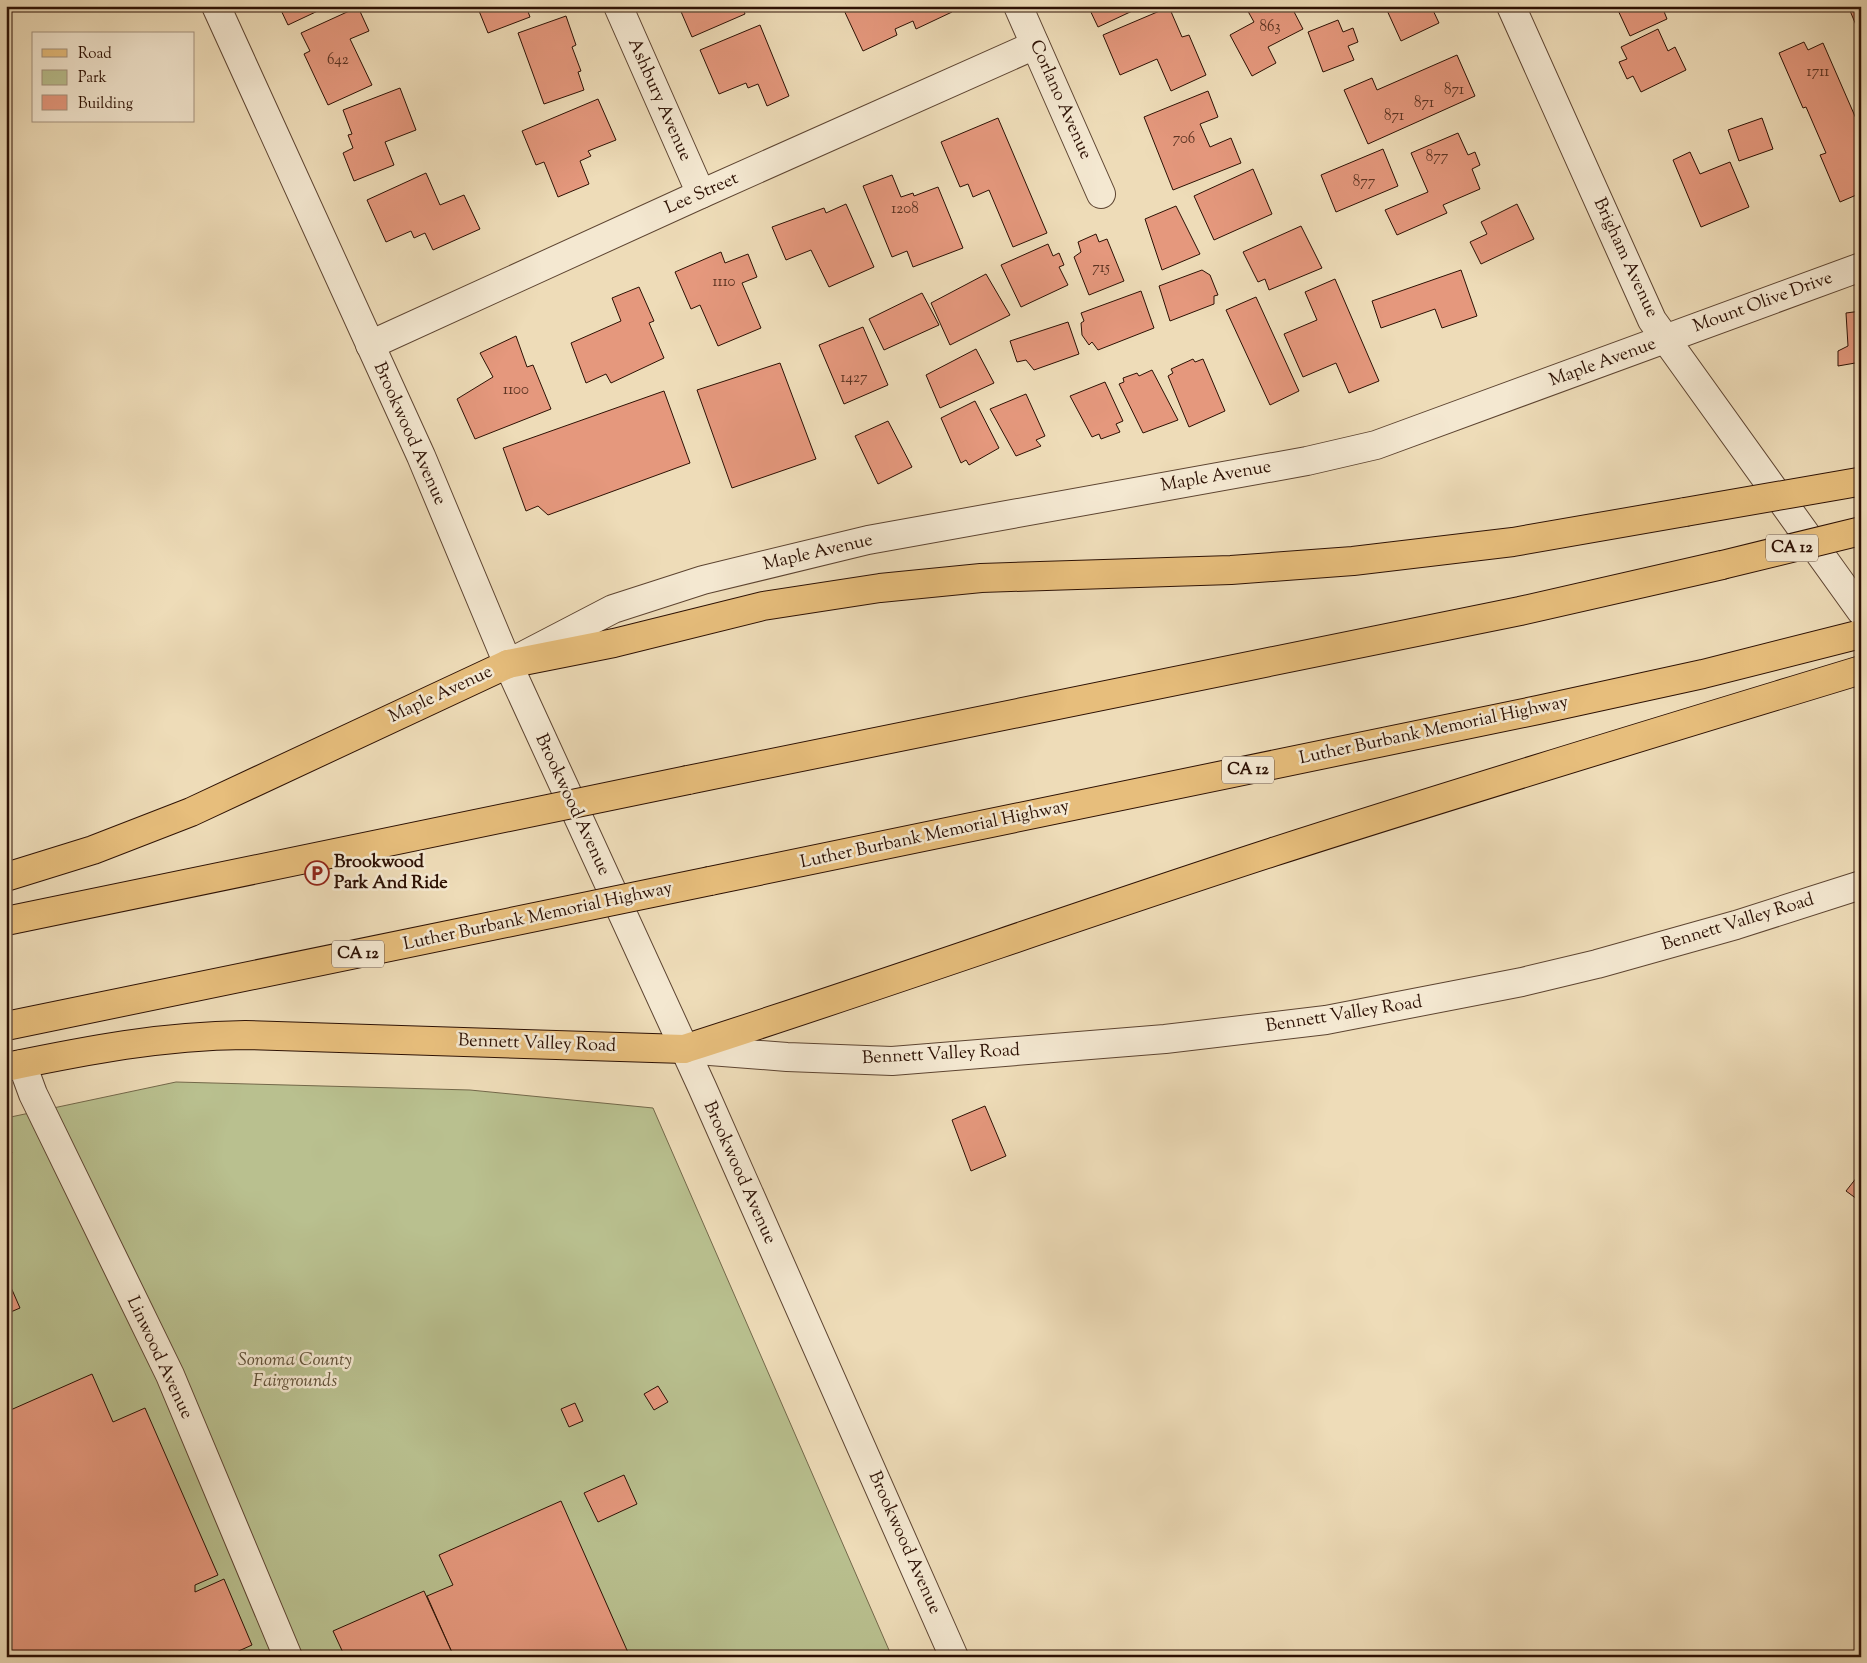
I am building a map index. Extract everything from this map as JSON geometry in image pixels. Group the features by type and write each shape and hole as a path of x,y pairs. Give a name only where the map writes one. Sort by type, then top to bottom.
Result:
{"main road":[{"path":"508,664 614,643 764,606 880,588 989,577 1231,570 1353,560 1513,542 1859,482"},
{"name":"CA 12","path":"6,921 1520,611 1861,531"},
{"name":"Luther Burbank Memorial Highway","path":"6,1026 1538,710 1861,634"},
{"name":"Maple Avenue","path":"6,877 93,850 191,812 508,664"},
{"path":"684,1049 856,994 1341,830 1558,761 1861,670"},
{"name":"Bennett Valley Road","path":"14,1065 110,1045 199,1035 255,1035 684,1049"}],"street":[{"name":"Brookwood Avenue","path":"216,6 421,456 508,664 684,1049 954,1657"},
{"name":"Ashbury Avenue","path":"618,6 701,194"},
{"name":"Corlano Avenue","path":"1018,6 1101,194"},
{"name":"Brigham Avenue","path":"1511,6 1642,300 1666,340 1861,611"},
{"name":"Lee Street","path":"370,345 701,194 1035,45"},
{"name":"Mount Olive Drive","path":"1666,340 1861,267"},
{"name":"Maple Avenue","path":"508,664 613,609 703,580 868,540 1344,454 1409,433 1666,340"},
{"name":"Bennett Valley Road","path":"684,1049 786,1057 892,1061 1165,1040 1326,1020 1446,998 1578,968 1736,925 1861,884"},
{"name":"Linwood Avenue","path":"14,1065 34,1094 170,1375 288,1657"}],"green space":[{"name":"Sonoma County Fairgrounds","path":"176,1082 470,1090 653,1108 892,1657 6,1657 6,1118"}],"building":[{"path":"279,6 321,6 322,9 288,25"},
{"path":"477,6 526,6 530,17 488,33"},
{"path":"742,6 745,14 692,37 679,7"},
{"path":"842,6 950,6 952,12 916,29 913,21 895,29 897,35 863,51"},
{"path":"1088,6 1143,6 1098,27"},
{"path":"1245,6 1291,6 1303,29 1268,47 1276,63 1252,76 1230,35 1254,22"},
{"path":"1385,6 1431,6 1439,23 1401,41"},
{"path":"1616,6 1670,6 1663,9 1667,19 1630,36"},
{"path":"1848,6 1861,6 1861,37"},
{"path":"358,7 369,31 350,39 372,85 328,105 304,54 310,51 301,33"},
{"path":"1169,7 1182,37 1189,35 1206,75 1171,91 1157,59 1120,75 1103,35"},
{"path":"566,16 576,45 572,47 581,71 578,72 584,90 544,104 518,33"},
{"path":"1338,20 1343,32 1353,28 1358,42 1348,46 1354,60 1323,72 1308,32"},
{"path":"760,25 789,96 767,106 758,84 748,88 746,83 719,94 700,50"},
{"path":"1658,29 1668,51 1675,47 1686,70 1641,92 1633,76 1627,79 1619,62 1627,59 1621,47"},
{"path":"1804,42 1808,50 1823,43 1861,130 1861,193 1840,202 1820,155 1826,153 1806,107 1803,108 1779,53"},
{"path":"1457,55 1475,96 1368,144 1344,90 1372,78 1377,90"},
{"path":"400,88 416,130 385,142 394,165 354,181 343,153 353,148 348,135 352,134 343,110"},
{"path":"1208,91 1218,117 1200,124 1210,147 1231,138 1241,163 1173,190 1144,117"},
{"path":"598,99 616,140 588,151 591,156 580,161 589,184 558,197 544,162 536,165 522,131"},
{"path":"998,118 1047,233 1013,247 989,190 973,197 968,184 960,187 941,142"},
{"path":"1762,118 1773,149 1739,161 1728,130"},
{"path":"1458,133 1468,155 1475,152 1480,165 1472,169 1480,189 1443,205 1447,213 1397,235 1385,210 1428,192 1411,153"},
{"path":"1383,149 1398,186 1336,212 1321,175"},
{"path":"1690,152 1700,174 1730,162 1749,207 1701,227 1673,160"},
{"path":"1253,169 1272,214 1214,240 1194,196"},
{"path":"426,173 440,205 464,195 480,229 433,250 425,233 414,238 411,231 386,242 367,200"},
{"path":"892,175 901,197 913,193 914,196 938,187 963,248 913,267 907,251 892,257 863,186"},
{"path":"846,204 874,267 829,287 811,250 786,260 772,227 824,208 826,213"},
{"path":"1517,204 1534,239 1481,264 1470,242 1487,234 1481,222"},
{"path":"1176,206 1200,254 1162,270 1145,219"},
{"path":"1301,226 1322,268 1269,290 1265,279 1258,282 1243,252"},
{"path":"1096,234 1099,242 1107,239 1124,281 1089,295 1074,257 1081,252 1078,242"},
{"path":"1048,244 1053,256 1059,253 1064,265 1059,267 1068,285 1021,307 1001,265"},
{"path":"721,252 725,263 748,254 757,277 742,283 761,328 718,346 700,305 691,309 675,272"},
{"path":"1202,270 1210,275 1218,295 1214,296 1214,304 1170,321 1159,286"},
{"path":"1461,270 1477,316 1442,328 1435,309 1381,328 1372,301"},
{"path":"986,274 1010,315 950,345 931,303"},
{"path":"1335,279 1379,381 1349,393 1336,363 1303,377 1284,334 1317,320 1305,292"},
{"path":"639,287 654,321 649,323 664,358 611,383 606,374 586,383 571,343 621,321 612,298"},
{"path":"1141,291 1154,328 1098,350 1092,342 1089,345 1082,335 1081,323 1084,321 1081,313"},
{"path":"922,293 939,325 884,350 869,319"},
{"path":"1256,297 1299,391 1270,405 1226,310"},
{"path":"1861,311 1861,362 1838,366 1838,351 1848,346 1846,313"},
{"path":"1068,322 1079,354 1034,370 1026,360 1017,362 1010,341"},
{"path":"863,327 888,385 844,404 819,345"},
{"path":"516,336 527,367 533,365 551,409 475,439 457,399 493,377 480,353"},
{"path":"976,349 994,383 940,408 926,375"},
{"path":"1193,359 1195,362 1203,359 1225,411 1189,427 1168,376 1173,373 1171,369"},
{"path":"780,363 816,459 732,488 697,390"},
{"path":"1152,370 1178,420 1143,433 1119,384 1124,382 1123,378 1137,373 1139,376"},
{"path":"1105,382 1123,421 1116,424 1120,432 1101,439 1099,434 1092,437 1070,396"},
{"path":"664,391 690,463 548,515 538,506 526,511 503,448"},
{"path":"1026,394 1045,436 1036,440 1041,446 1016,456 990,409"},
{"path":"975,401 999,448 969,465 966,460 961,463 941,418"},
{"path":"888,421 912,467 878,484 855,436"},
{"path":"985,1106 1006,1156 971,1171 952,1120"},
{"path":"6,1140 12,1153 6,1156"},
{"path":"1861,1172 1861,1202 1846,1191"},
{"path":"6,1276 20,1308 6,1314"},
{"path":"92,1374 113,1422 145,1408 218,1575 195,1585 195,1592 224,1579 252,1645 232,1654 233,1657 6,1657 6,1412"},
{"path":"658,1386 668,1402 654,1410 644,1394"},
{"path":"575,1403 583,1421 569,1427 561,1409"},
{"path":"624,1475 637,1504 598,1522 584,1493"},
{"path":"561,1501 630,1657 454,1657 427,1596 453,1585 439,1555"},
{"path":"424,1591 454,1657 345,1657 333,1631"}],"place":[{"name":"Brookwood Park And Ride","path":"317,873"}]}
